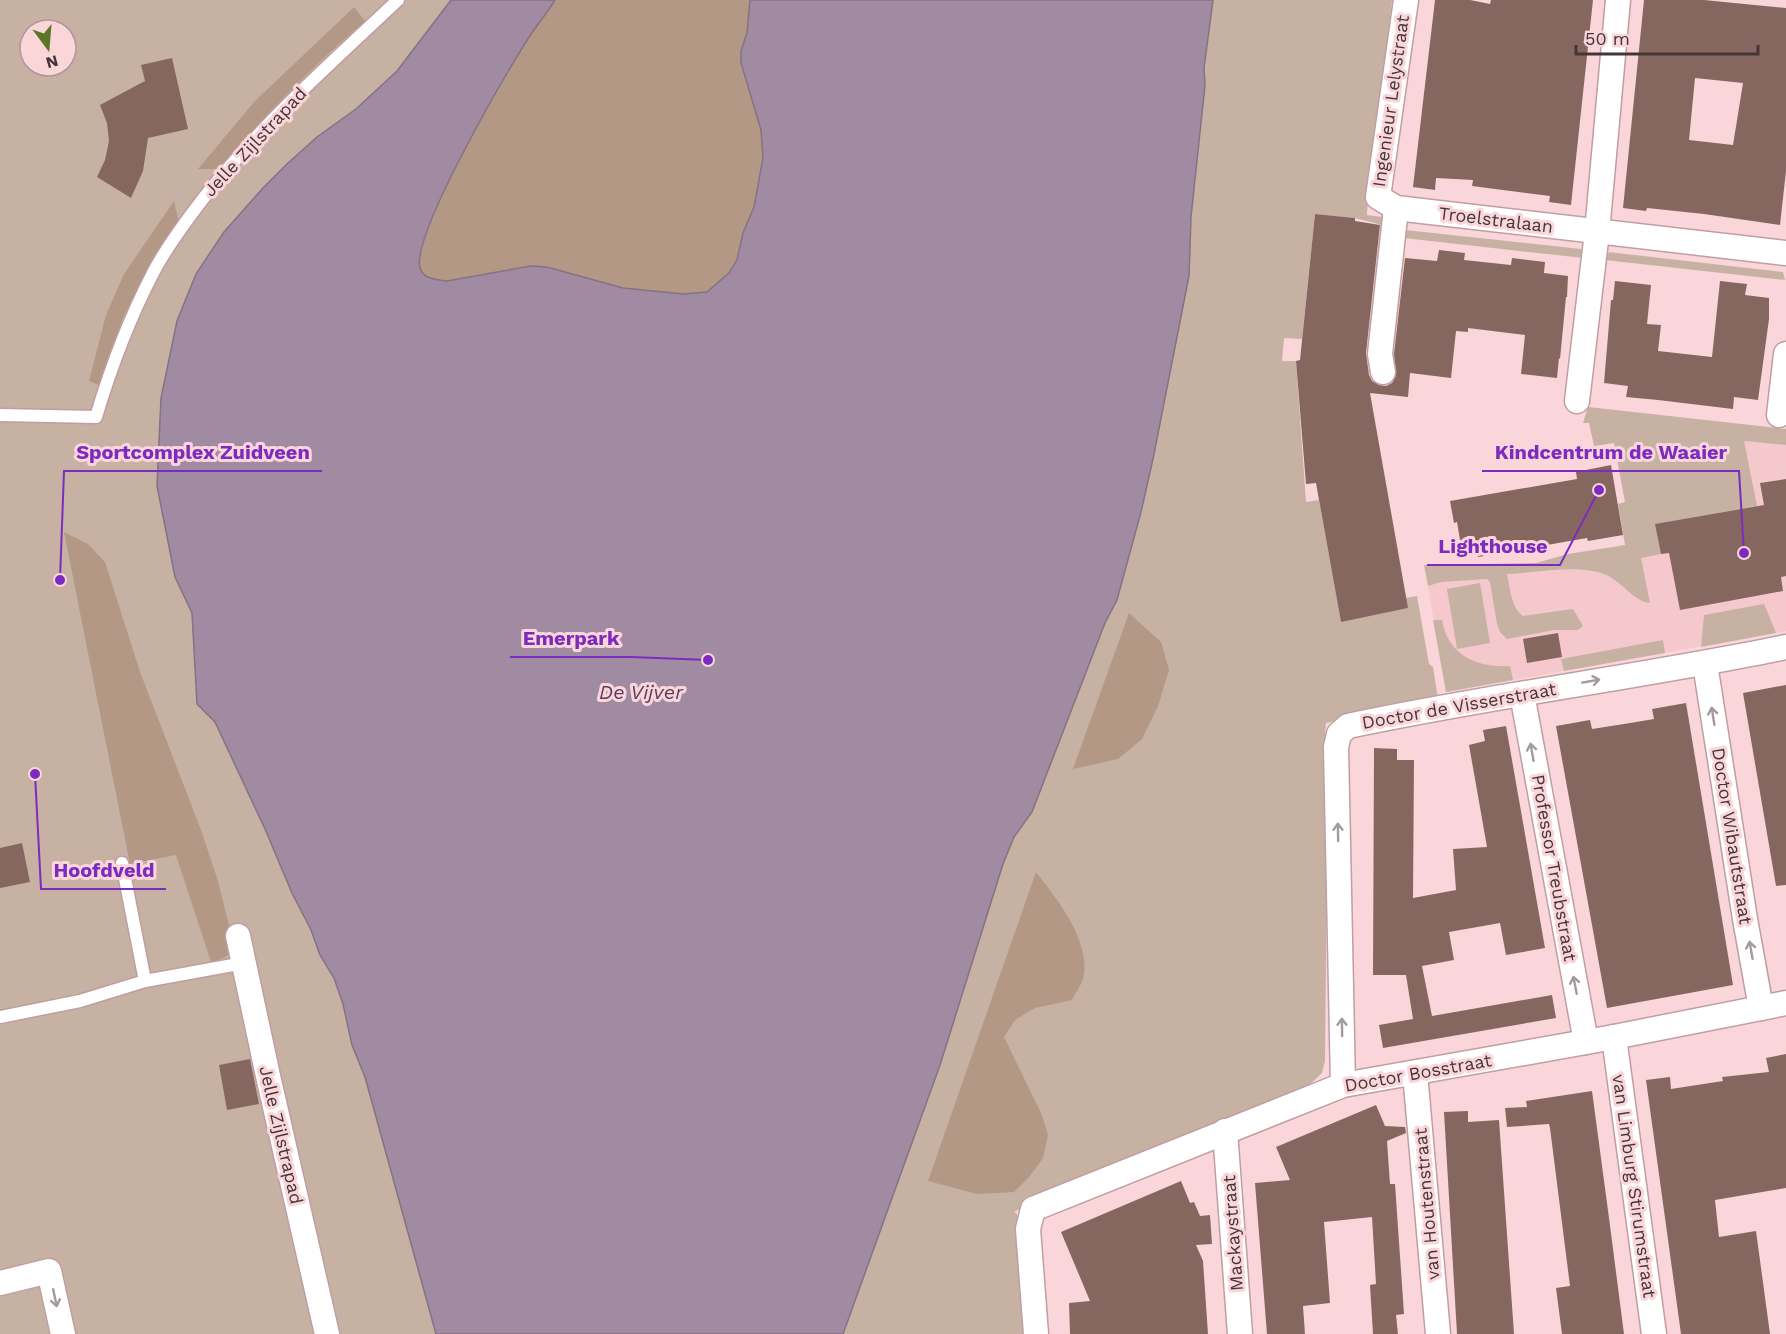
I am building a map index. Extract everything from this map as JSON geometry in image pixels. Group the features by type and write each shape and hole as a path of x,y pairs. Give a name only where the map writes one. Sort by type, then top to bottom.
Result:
{"street":[{"name":"Ingenieur Lelystraat","path":"1383,372 1380,354 1396,208 1378,197 1406,0"},
{"path":"1577,401 1597,232 1618,0"},
{"name":"Troelstralaan","path":"1396,208 1786,254"},
{"path":"1779,415 1786,354"},
{"name":"Doctor de Visserstraat","path":"1343,1085 1336,747 1339,734 1348,726 1439,707 1705,664 1786,647"},
{"name":"Doctor Wibautstraat","path":"1705,664 1761,1008"},
{"name":"Professor Treubstraat","path":"1522,694 1586,1042"},
{"name":"Jelle Zijlstrapad","path":"238,936 327,1334"},
{"name":"Doctor Bosstraat","path":"1036,1334 1028,1229 1033,1209 1343,1085 1415,1074 1786,1003"},
{"name":"van Limburg Stirumstraat","path":"1614,1037 1654,1334"},
{"name":"van Houtenstraat","path":"1415,1074 1438,1334"},
{"name":"Mackaystraat","path":"1225,1131 1240,1334"},
{"path":"0,1283 49,1271 63,1334"}],"lane":[{"name":"Jelle Zijlstrapad","path":"0,415 96,417 130,320 154,271 195,210 233,162 287,106 398,0"},
{"path":"122,863 145,981"},
{"path":"0,1017 80,1001 145,981 244,963"}],"shaded area":[{"path":"0,0 1392,0 1367,212 1367,215 1389,218 1381,235 1382,225 1355,218 1315,214 1302,339 1284,338 1282,361 1296,361 1306,502 1319,500 1341,621 1407,608 1406,598 1417,596 1429,664 1433,667 1438,699 1326,723 1325,733 1328,734 1325,1061 1322,1073 1307,1087 1067,1185 1014,1212 1017,1214 1024,1334 0,1334"},
{"path":"555,0 750,0 747,33 741,50 743,71 761,130 763,158 754,207 743,233 737,260 729,273 707,292 684,294 623,288 547,267 531,266 447,281 431,278 422,272 420,268 421,251 443,192 498,90 528,39"},
{"path":"354,7 365,21 290,92 220,169 198,169 254,102"},
{"path":"174,201 179,223 125,313 109,355 101,386 89,381 106,315 124,274"},
{"path":"1405,230 1581,249 1583,258 1404,238"},
{"path":"1609,252 1783,272 1785,280 1605,260"},
{"path":"1588,407 1786,429 1786,445 1744,441 1757,506 1656,524 1661,554 1641,558 1650,603 1638,599 1610,577 1593,571 1569,569 1507,574 1513,603 1523,616 1573,609 1583,626 1578,630 1554,630 1507,639 1500,632 1497,624 1490,582 1487,579 1441,582 1428,586 1424,565 1536,563 1568,554 1625,545 1618,504 1625,502 1614,443 1594,446 1589,423 1583,423"},
{"path":"1744,441 1786,445 1786,631 1446,692 1428,586 1441,582 1660,554 1655,524"},
{"path":"64,532 88,544 105,562 140,672 201,830 217,878 233,941 227,956 220,959 211,962 176,855 130,864"},
{"path":"1480,583 1490,643 1457,649 1447,589"},
{"path":"1764,604 1776,633 1701,647 1704,615"},
{"path":"1129,613 1161,642 1169,670 1158,706 1142,739 1118,759 1073,769"},
{"path":"1433,620 1442,620 1451,643 1466,657 1487,665 1510,666 1513,680 1446,692"},
{"path":"1663,640 1665,653 1564,671 1561,659"},
{"path":"1036,872 1062,908 1078,936 1084,965 1083,979 1072,1000 1035,1008 1015,1020 1004,1037 1042,1115 1048,1135 1043,1158 1014,1192 977,1194 928,1181"}],"water":[{"name":"De Vijver","path":"451,0 555,0 528,39 498,90 443,192 421,251 420,268 424,275 447,281 531,266 547,267 623,288 684,294 707,292 729,273 737,260 743,233 754,207 763,158 761,130 741,63 750,0 1213,0 1204,68 1205,85 1191,217 1189,276 1153,459 1117,600 1105,623 1032,812 1014,837 1003,864 940,1065 843,1334 436,1334 365,1077 352,1045 343,1004 334,978 320,955 311,930 215,722 197,704 192,613 175,577 157,486 161,398 177,321 196,274 224,232 287,164 317,137 356,109 397,71"}],"building":[{"path":"1435,0 1470,0 1490,4 1491,0 1593,0 1571,205 1549,202 1550,196 1472,186 1473,180 1436,178 1435,190 1413,187"},
{"path":"1644,0 1704,0 1786,8 1786,171 1780,225 1704,214 1623,208","holes":["1695,78 1743,83 1733,145 1689,140"]},
{"path":"172,58 188,129 148,138 143,171 131,198 97,177 105,160 109,141 107,123 100,105 145,81 141,65"},
{"path":"1315,214 1355,218 1355,221 1380,225 1366,353 1369,375 1372,381 1379,385 1386,386 1392,383 1396,376 1394,354 1405,258 1437,261 1439,250 1465,253 1464,260 1511,265 1512,258 1545,262 1544,273 1568,276 1557,378 1521,374 1525,335 1468,328 1468,332 1456,331 1451,378 1410,373 1408,397 1370,393 1408,608 1341,622 1316,483 1306,484 1296,361 1300,360"},
{"path":"1615,281 1651,285 1647,324 1661,325 1658,351 1712,357 1720,281 1747,284 1745,295 1769,298 1769,319 1758,400 1734,397 1733,409 1626,397 1628,386 1604,383 1611,300 1613,300"},
{"path":"1611,465 1623,535 1588,541 1587,538 1478,557 1473,537 1460,540 1450,501 1577,479 1576,472"},
{"path":"1786,479 1786,576 1781,577 1783,591 1680,610 1669,553 1661,554 1655,524 1764,505 1760,483"},
{"path":"1558,633 1562,657 1527,663 1523,639"},
{"path":"1786,685 1786,885 1776,886 1743,693"},
{"path":"1686,703 1733,985 1607,1008 1556,726 1590,720 1592,729 1654,719 1652,709"},
{"path":"1506,726 1545,948 1506,955 1500,923 1449,932 1454,960 1422,966 1432,1016 1552,995 1556,1018 1383,1048 1379,1025 1413,1019 1406,975 1373,975 1374,748 1397,749 1397,760 1414,760 1413,898 1456,890 1453,849 1487,847 1469,745 1485,741 1483,730"},
{"path":"22,843 30,882 0,888 0,848"},
{"path":"1786,1054 1786,1188 1715,1200 1719,1237 1756,1231 1770,1334 1681,1334 1646,1080 1670,1077 1671,1089 1723,1081 1722,1077 1769,1072 1766,1058"},
{"path":"250,1059 259,1104 227,1110 219,1065"},
{"path":"1592,1091 1624,1334 1562,1334 1556,1288 1570,1286 1549,1124 1507,1127 1505,1108 1527,1107 1526,1101"},
{"path":"1376,1105 1385,1126 1405,1127 1406,1133 1387,1141 1390,1184 1395,1184 1404,1314 1396,1315 1398,1334 1373,1334 1370,1285 1376,1284 1372,1217 1324,1222 1330,1303 1303,1306 1305,1334 1267,1334 1255,1183 1290,1180 1276,1147"},
{"path":"1468,1111 1468,1122 1499,1120 1514,1334 1457,1334 1444,1112"},
{"path":"1181,1181 1190,1203 1194,1202 1200,1216 1210,1215 1212,1244 1196,1245 1203,1261 1208,1334 1070,1334 1069,1303 1090,1301 1061,1232"}],"place":[{"name":"Lighthouse","path":"1599,490"},
{"name":"Kindcentrum de Waaier","path":"1744,553"},
{"name":"Sportcomplex Zuidveen","path":"60,580"},
{"name":"Emerpark","path":"708,660"},
{"name":"Hoofdveld","path":"35,774"}]}
